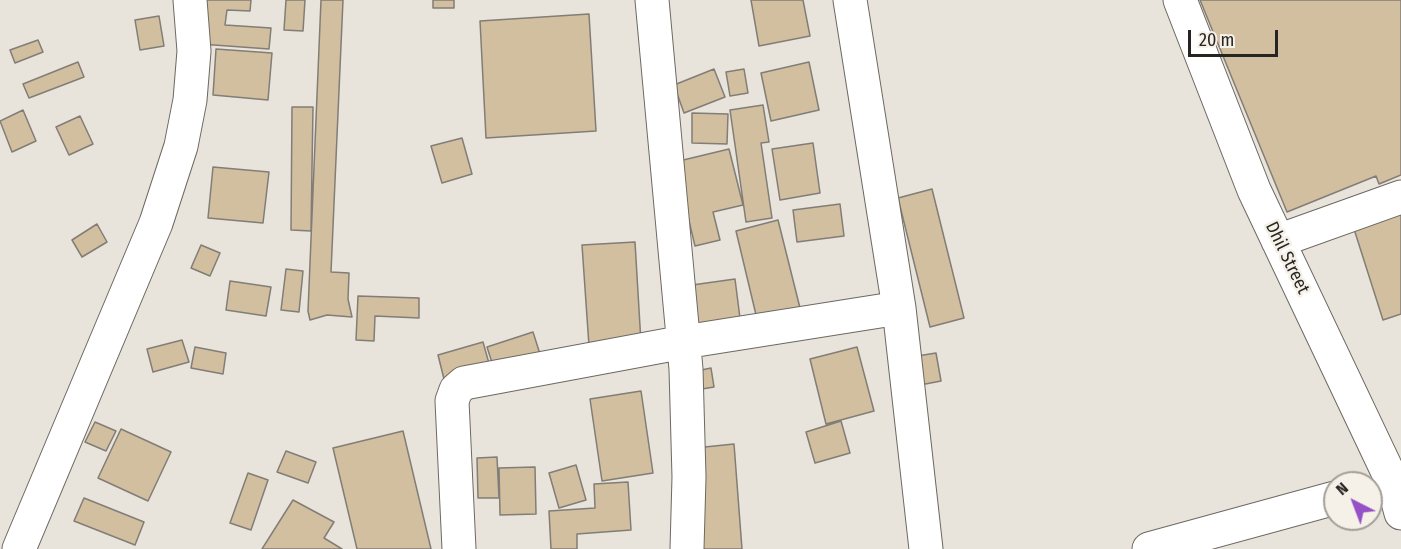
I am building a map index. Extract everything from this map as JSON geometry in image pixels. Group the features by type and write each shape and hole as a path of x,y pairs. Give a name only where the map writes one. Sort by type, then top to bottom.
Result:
{"street":[{"path":"19,549 156,223 181,146 190,100 194,51 190,0"},
{"path":"652,0 684,342 689,477 687,549"},
{"path":"850,0 899,308 926,549"},
{"name":"Dhil Street","path":"1180,0 1254,190 1322,330 1388,495"},
{"path":"1278,241 1401,196"},
{"path":"459,549 452,401 456,390 464,383 684,342 899,308"},
{"path":"1149,549 1323,501"}],"building":[{"path":"204,0 251,0 250,11 227,10 225,25 271,28 269,49 200,44"},
{"path":"286,0 305,0 303,31 284,30"},
{"path":"321,0 343,0 331,272 349,273 348,299 352,317 327,315 310,320 308,311"},
{"path":"433,0 454,0 454,8 433,8"},
{"path":"751,0 803,0 810,36 759,46"},
{"path":"1200,0 1401,0 1401,175 1379,184 1376,176 1287,212"},
{"path":"589,14 596,131 486,138 480,21"},
{"path":"159,16 164,46 140,50 135,20"},
{"path":"38,40 43,52 15,63 10,50"},
{"path":"216,49 272,53 268,100 213,95"},
{"path":"78,62 84,77 29,98 23,84"},
{"path":"809,62 819,110 771,121 761,73"},
{"path":"714,69 725,97 684,113 674,85"},
{"path":"744,69 748,93 730,96 726,72"},
{"path":"763,105 769,142 761,143 772,218 746,222 730,110"},
{"path":"292,107 313,107 311,231 291,230"},
{"path":"23,110 36,141 12,152 0,121"},
{"path":"692,113 728,114 727,144 692,143"},
{"path":"80,116 93,144 69,155 56,127"},
{"path":"462,138 472,174 442,183 431,146"},
{"path":"813,143 820,193 780,200 772,149"},
{"path":"729,149 743,205 713,212 720,240 695,246 675,162"},
{"path":"213,167 269,172 263,223 208,218"},
{"path":"932,189 964,318 930,327 898,198"},
{"path":"840,204 844,236 797,242 793,210"},
{"path":"1401,214 1401,314 1383,320 1354,229"},
{"path":"778,220 800,308 757,319 736,231"},
{"path":"97,224 107,242 82,257 72,240"},
{"path":"635,242 641,343 589,346 582,245"},
{"path":"201,245 220,253 210,276 191,268"},
{"path":"286,269 303,271 299,312 281,310"},
{"path":"735,279 741,326 685,334 678,287"},
{"path":"230,281 271,287 266,316 226,310"},
{"path":"358,296 419,298 419,318 375,316 374,341 356,340"},
{"path":"533,332 540,354 494,369 487,347"},
{"path":"182,340 189,362 153,372 147,349"},
{"path":"483,342 490,367 444,379 438,355"},
{"path":"195,347 226,353 223,374 191,368"},
{"path":"857,347 874,411 826,424 810,359"},
{"path":"936,353 941,381 915,386 911,357"},
{"path":"711,368 714,387 690,391 687,373"},
{"path":"641,391 653,473 602,481 590,399"},
{"path":"841,421 850,453 815,463 806,432"},
{"path":"95,422 116,431 106,451 85,442"},
{"path":"121,429 171,452 148,501 98,478"},
{"path":"403,431 431,549 357,549 333,448"},
{"path":"734,444 742,549 694,549 685,449"},
{"path":"286,451 316,462 308,483 277,472"},
{"path":"497,457 499,498 478,498 477,458"},
{"path":"576,465 586,500 559,508 549,473"},
{"path":"535,467 536,514 500,515 499,468"},
{"path":"248,473 268,480 251,530 230,523"},
{"path":"628,482 631,530 577,534 577,549 551,549 549,511 595,508 594,484"},
{"path":"84,498 144,522 135,545 74,521"},
{"path":"293,500 334,522 324,538 342,549 262,549"}]}
